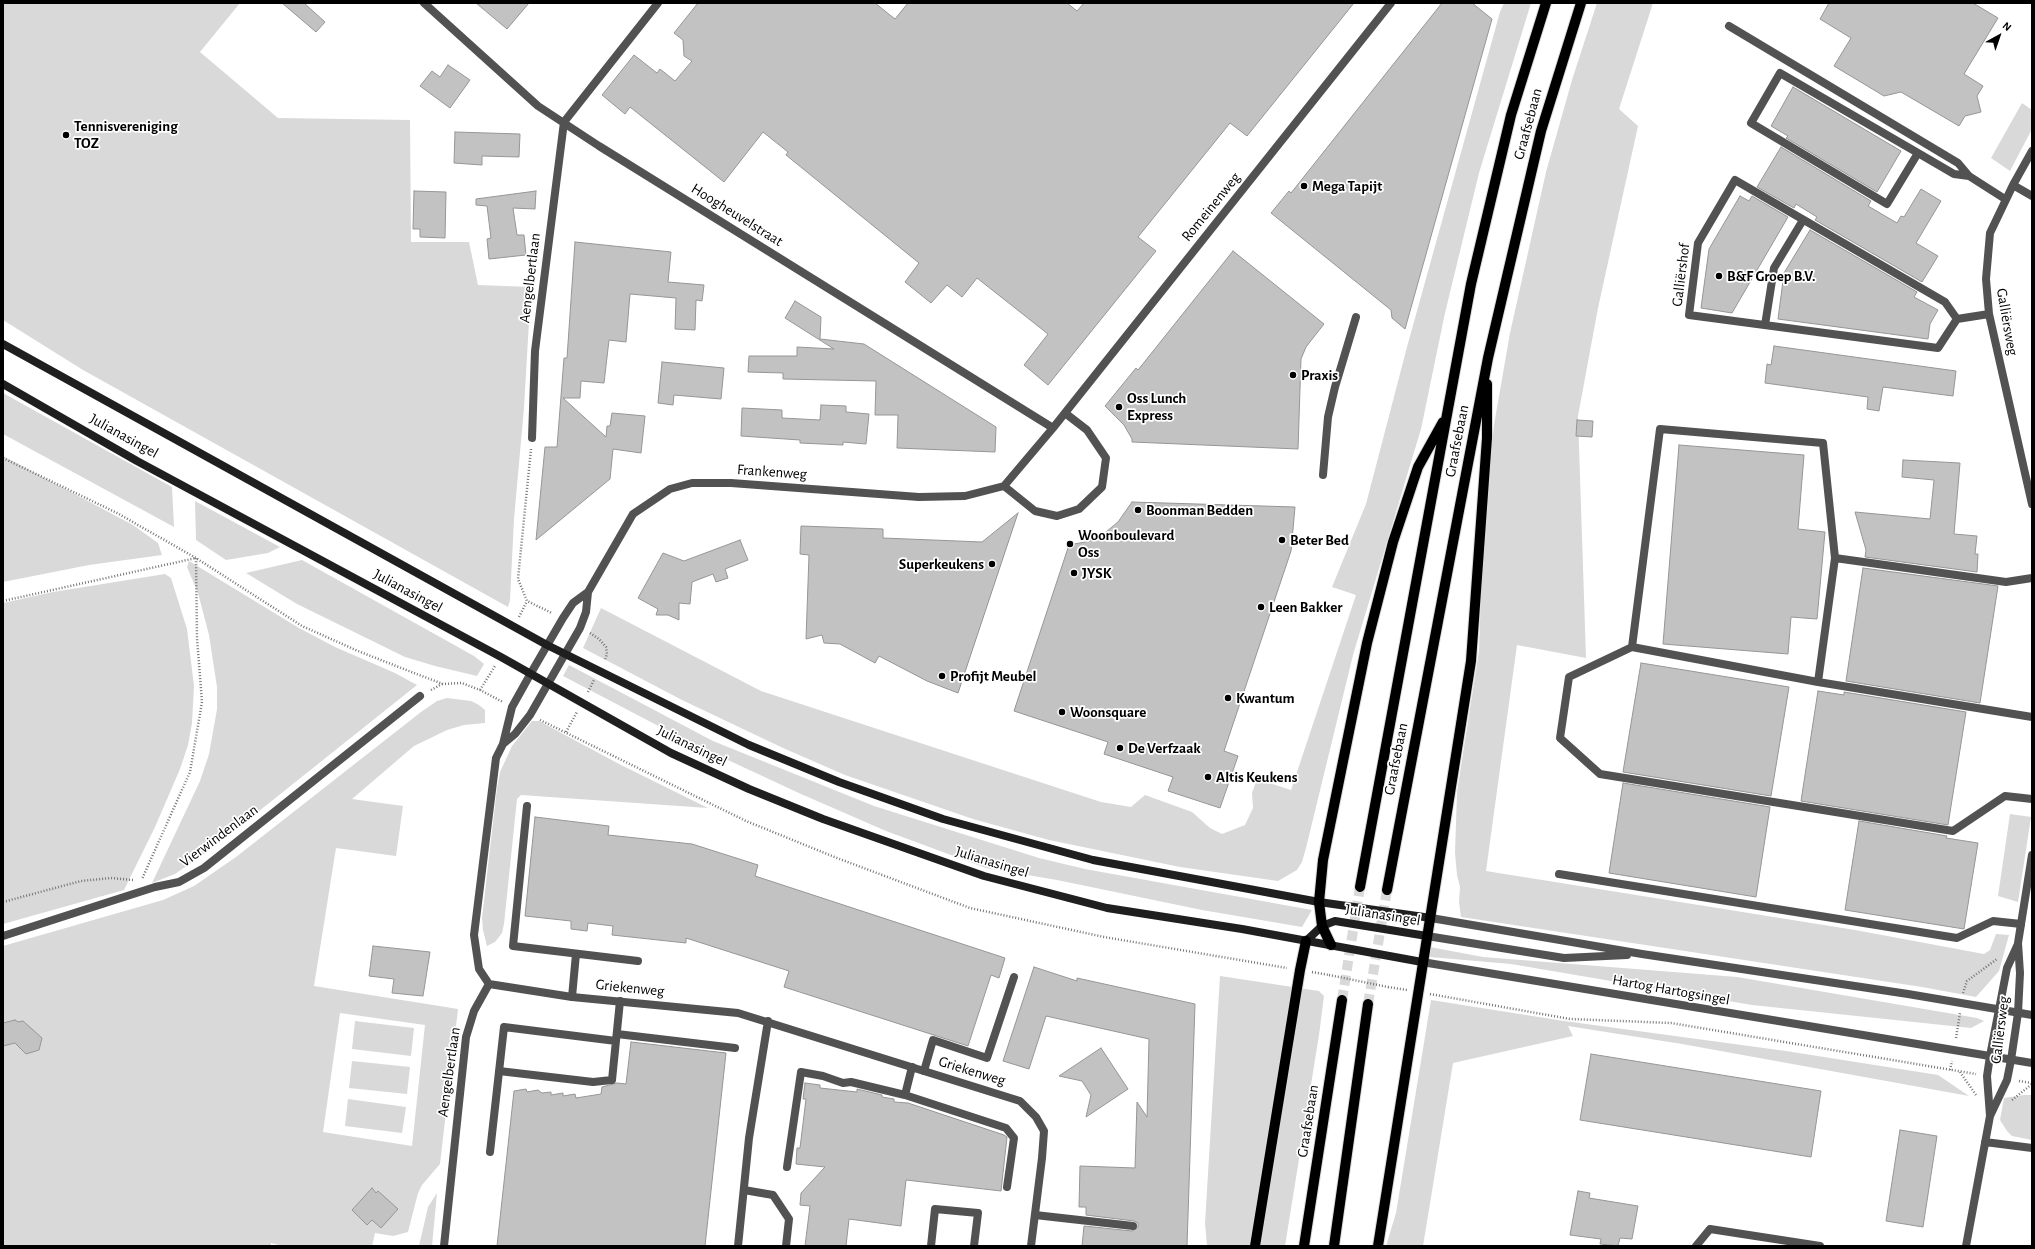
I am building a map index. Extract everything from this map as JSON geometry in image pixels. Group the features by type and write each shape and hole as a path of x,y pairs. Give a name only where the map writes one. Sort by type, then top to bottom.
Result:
{"main road":[{"name":"Graafsebaan","path":"1360,887 1471,284 1511,115 1546,3"},
{"name":"Graafsebaan","path":"1387,890 1488,358 1541,131 1581,3"},
{"name":"Julianasingel","path":"3,344 547,645 749,745 839,782 943,819 1093,860 1319,902 1430,918"},
{"path":"1378,1246 1471,661 1487,438 1488,358"},
{"name":"Julianasingel","path":"3,384 137,460 531,673 671,753 749,788 823,819 984,876 1107,908 1242,929 1306,941"},
{"path":"1331,945 1322,926 1319,902 1323,860 1365,650 1391,550 1418,467 1447,415"},
{"name":"Julianasingel","path":"1322,926 1335,921 1427,936"},
{"path":"1255,1246 1306,941 1322,926"},
{"name":"Hartog Hartogsingel","path":"1306,941 1422,962"},
{"name":"Graafsebaan","path":"1304,1246 1342,1000"},
{"path":"1334,1246 1368,1004"}],"street":[{"name":"Hoogheuvelstraat","path":"424,3 538,106 599,146 1053,428"},
{"path":"564,122 658,3"},
{"name":"Romeinenweg","path":"1053,428 1391,3"},
{"path":"1729,26 1958,163 1969,176 2006,199"},
{"path":"1918,153 1887,204 1750,122 1780,73 1918,153 1954,174 1969,176"},
{"name":"Aengelbertlaan","path":"532,438 535,351 564,122"},
{"name":"Galliërsweg","path":"2032,151 2013,185 1990,233 1986,279 1988,314 2032,504"},
{"name":"Galliërshof","path":"1735,180 1803,220 1945,302 1957,319 1938,348 1689,315 1698,243 1735,180"},
{"path":"2013,185 2032,196"},
{"path":"1765,325 1774,268 1803,220"},
{"path":"1957,319 1988,314"},
{"path":"1323,475 1330,409 1356,317"},
{"path":"1053,428 1004,486 1035,511 1057,516 1079,509 1102,487 1106,458 1087,430 1065,412"},
{"path":"1632,647 1660,429 1823,443 1835,558 1818,682"},
{"name":"Frankenweg","path":"531,673 573,603 588,592 633,514 670,489 692,483 731,483 919,497 965,496 1004,486"},
{"path":"1835,558 2006,582 2032,578"},
{"name":"Frankenweg","path":"549,683 580,628 586,612 588,592"},
{"path":"2032,717 1818,682 1632,647 1569,677 1560,738 1600,774 1953,831 2005,796 2032,799"},
{"path":"489,984 479,969 474,935 493,771 503,744 512,707 531,673"},
{"path":"503,744 515,734 530,715 549,683"},
{"name":"Vierwindenlaan","path":"3,936 135,894 179,882 204,868 420,696"},
{"path":"527,806 513,946 638,961"},
{"name":"Galliërsweg","path":"1990,1116 2008,1080 2018,1013 2020,973 2018,943 2031,872 2032,855"},
{"path":"1559,874 1957,938 1993,921 2021,924"},
{"name":"Hartog Hartogsingel","path":"1430,918 1642,954 1908,994 2032,1015"},
{"name":"Hartog Hartogsingel","path":"1427,936 1564,958 1642,954"},
{"name":"Galliërsweg","path":"1966,1246 1990,1116 1987,1076 1990,1056 2007,968 2018,943"},
{"path":"572,997 576,954"},
{"name":"Hartog Hartogsingel","path":"1422,962 2032,1063"},
{"path":"924,1071 933,1040 988,1058 1014,977"},
{"name":"Aengelbertlaan","path":"444,1246 466,1037 474,1011 489,984"},
{"name":"Griekenweg","path":"489,984 572,997 738,1013 1020,1100 1036,1117 1044,1131 1031,1246"},
{"path":"499,1071 593,1082 612,1080 620,1001"},
{"path":"738,1246 749,1138 768,1021"},
{"path":"490,1152 504,1027 734,1048"},
{"path":"905,1095 912,1067"},
{"path":"787,1167 801,1072 823,1076 842,1084 851,1082 905,1095 1006,1128 1014,1138 1007,1187"},
{"path":"1986,1142 2032,1148"},
{"path":"744,1190 773,1195 789,1219 786,1246"},
{"path":"931,1246 935,1209 978,1213 974,1246"},
{"path":"1035,1215 1133,1226"},
{"path":"1696,1246 1710,1229 1820,1246"}],"path":[{"path":"527,601 518,579 532,438"},
{"path":"3,458 117,513 196,558 302,626 358,651 443,684 462,684 480,690 512,707"},
{"path":"3,601 196,558"},
{"path":"135,894 190,772 202,702 197,638 196,558"},
{"path":"530,715 746,820 837,858 970,908 1104,938 1329,975 1388,987 1570,1019 1671,1023 1987,1076"},
{"path":"3,902 80,881 111,878 141,881"},
{"path":"2008,1080 2032,1083"}],"shaded area":[{"path":"3,3 240,3 200,52 278,118 410,120 411,242 469,242 478,285 531,287 524,408 514,519 510,600 508,607 83,370 3,320"},
{"path":"1504,3 1531,3 1479,173 1445,313 1421,429 1353,655 1306,848 1302,862 1297,870 1278,881 1180,867 1049,840 973,819 845,775 783,748 682,700 583,648 601,608 761,691 1101,802 1131,807 1145,795 1192,812 1210,828 1222,834 1245,825 1253,808 1252,793 1257,779 1291,790 1356,595 1332,587 1366,504 1407,347 1500,12"},
{"path":"1597,3 1653,3 1619,109 1638,126 1598,308 1578,416 1586,658 1517,645 1486,871 1855,930 1984,954 1990,950 1996,934 2009,935 1999,971 1976,997 1922,987 1461,917 1459,902 1460,887 1457,875 1455,853 1457,792 1479,651 1483,534 1494,425 1510,333 1546,172 1572,80"},
{"path":"2022,103 2032,110 2032,129 2010,171 1991,158"},
{"path":"3,393 172,487 174,527 3,434"},
{"path":"3,456 133,525 158,543 162,555 89,565 3,582"},
{"path":"195,501 280,547 268,553 226,560 196,540"},
{"path":"302,560 474,656 484,664 477,676 405,657 297,604 246,573"},
{"path":"189,561 299,628 335,647 395,673 417,685 214,847 175,874 152,883 200,781 209,754 217,709 217,687 209,635 198,593 187,567"},
{"path":"165,574 171,578 187,629 194,686 192,723 188,745 180,769 155,827 124,890 3,924 3,603 53,592"},
{"path":"569,665 713,741 874,806 1039,858 1085,869 1312,910 1302,927 1202,910 1057,880 986,868 886,831 801,794 687,741 563,676"},
{"path":"447,698 471,701 485,710 485,723 464,725 447,730 414,746 352,799 403,806 396,856 336,848 314,986 458,1009 440,1164 422,1185 418,1193 408,1232 393,1236 375,1233 372,1246 283,1246 271,1243 271,1246 3,1246 3,946 163,900 194,886 236,857 437,701","holes":["340,1013 425,1025 412,1146 323,1132"]},
{"path":"532,721 539,721 621,765 708,808 521,795 517,799 502,933 495,942 487,946 482,918 500,772 512,746"},
{"path":"2010,814 2031,817 2018,902 1998,896"},
{"path":"1430,947 1483,957 1737,977 1977,1018 1984,1021 1971,1028 1752,1005 1511,964 1430,957"},
{"path":"1220,976 1319,991 1324,996 1285,1246 1207,1246 1205,1223"},
{"path":"1431,1000 1564,1021 1786,1051 1938,1075 1969,1096 1682,1044 1568,1026 1573,1036 1453,1063 1423,1246 1386,1246 1396,1213"},
{"path":"355,1021 414,1028 411,1056 352,1049"},
{"path":"352,1061 410,1067 407,1094 349,1088"},
{"path":"2032,1095 2032,1140 2012,1136 2000,1120 2004,1098"},
{"path":"348,1099 406,1107 402,1133 345,1126"},
{"path":"437,1193 432,1246 419,1246 428,1207"}],"building":[{"path":"282,3 304,3 325,22 316,32"},
{"path":"476,3 529,3 507,29"},
{"path":"698,3 875,3 895,19 908,3 1067,3 1077,11 1084,3 1354,3 1247,136 1230,123 1138,237 1156,251 1048,385 1024,365 1048,334 977,278 962,297 947,285 931,303 905,282 919,263 786,155 788,152 763,132 724,182 630,107 625,114 602,95 634,55 657,73 660,69 675,81 692,61 684,56 683,40 674,33"},
{"path":"1442,3 1472,3 1492,19 1405,329 1392,318 1391,310 1271,213 1289,191 1291,193"},
{"path":"1829,3 1973,3 1998,18 1964,74 1983,86 1977,96 1981,112 1965,116 1959,126 1901,92 1884,96 1834,66 1851,38 1820,19"},
{"path":"448,65 470,80 450,108 420,86 432,71 440,77"},
{"path":"1793,87 1901,151 1877,192 1786,138 1788,136 1771,126"},
{"path":"455,132 520,134 519,157 482,156 482,165 454,163"},
{"path":"1781,147 1871,201 1868,206 1897,223 1901,216 1904,217 1921,189 1941,201 1916,243 1938,256 1922,282 1815,220 1817,217 1796,204 1794,208 1757,187"},
{"path":"414,191 446,192 445,238 420,237 420,229 413,229"},
{"path":"536,191 535,209 513,208 517,235 524,235 526,255 489,259 487,239 491,238 487,206 476,205 476,199"},
{"path":"1740,196 1749,201 1752,196 1788,217 1732,313 1701,308 1709,249"},
{"path":"1810,230 1917,292 1914,297 1938,310 1930,324 1928,339 1778,319 1784,273"},
{"path":"575,242 671,252 668,282 704,285 702,301 696,300 695,330 675,329 676,298 630,294 626,342 609,340 604,383 581,381 580,398 563,398 606,437 607,426 610,426 612,413 645,416 641,453 613,449 610,479 536,540 545,447 557,447 564,358 567,358"},
{"path":"1233,251 1324,324 1306,347 1301,359 1298,449 1132,442 1132,439 1124,425 1105,406 1136,368 1138,370"},
{"path":"795,301 821,317 820,339 864,344 996,427 995,452 897,448 898,415 875,415 876,381 783,379 783,373 748,372 749,356 797,356 797,347 834,349 785,318"},
{"path":"1774,346 1956,371 1953,396 1883,387 1879,411 1867,409 1868,397 1765,383 1767,364 1771,365"},
{"path":"662,362 724,368 721,399 674,395 673,405 658,403"},
{"path":"821,405 846,406 846,412 869,414 866,444 843,442 843,445 800,443 800,440 741,436 742,408 782,410 782,418 820,420"},
{"path":"1577,420 1593,421 1592,437 1576,436"},
{"path":"1679,445 1804,455 1798,529 1825,532 1817,619 1791,617 1788,654 1663,644"},
{"path":"1903,460 1960,463 1954,534 1977,536 1975,554 1978,554 1977,572 1865,557 1866,550 1855,512 1930,519 1934,480 1902,477"},
{"path":"1132,502 1295,507 1291,551 1224,751 1238,756 1220,808 1168,791 1173,777 1104,754 1108,742 1014,711 1069,545 1090,541 1106,532 1118,522"},
{"path":"1018,513 958,693 927,681 879,656 875,663 840,644 824,643 822,635 806,639 809,555 800,554 801,526 883,529 883,538 982,542"},
{"path":"740,540 748,560 725,569 728,578 716,582 713,574 692,582 690,604 679,603 679,620 668,615 656,615 658,609 638,598 663,553 684,561"},
{"path":"1863,568 1998,586 1980,703 1846,681"},
{"path":"1641,663 1789,687 1771,796 1623,772"},
{"path":"1818,691 1844,695 1844,692 1966,712 1948,825 1801,801"},
{"path":"1623,783 1770,807 1756,897 1609,873"},
{"path":"535,817 609,826 608,835 692,844 758,865 755,876 1005,958 999,978 991,975 968,1046 784,987 789,971 686,938 686,943 612,935 613,926 588,923 587,931 571,929 571,921 525,916"},
{"path":"1859,821 1947,836 1946,838 1978,843 1964,929 1845,910"},
{"path":"373,946 430,952 423,996 392,993 394,979 369,976"},
{"path":"1034,967 1077,981 1077,978 1195,1004 1187,1246 1082,1246 1084,1226 1132,1231 1138,1227 1138,1223 1134,1221 1086,1215 1086,1207 1079,1207 1080,1166 1135,1168 1137,1102 1147,1117 1149,1039 1046,1016 1029,1069 1003,1061"},
{"path":"15,1020 18,1022 23,1021 42,1038 39,1050 26,1054 15,1043 3,1046 3,1023"},
{"path":"631,1042 726,1053 705,1246 497,1246 514,1091 526,1089 527,1092 538,1090 542,1093 551,1092 551,1095 563,1093 563,1096 575,1094 576,1098 601,1094 602,1087 617,1083 626,1084"},
{"path":"1101,1048 1128,1089 1086,1117 1091,1095 1082,1081 1059,1076"},
{"path":"1591,1054 1821,1091 1811,1157 1580,1120"},
{"path":"805,1083 820,1085 820,1088 857,1092 857,1089 882,1095 882,1097 894,1099 894,1102 908,1103 1004,1135 1007,1137 1001,1191 906,1180 901,1226 849,1219 846,1246 805,1246 810,1206 800,1205 801,1193 825,1167 796,1164 797,1148 800,1148 806,1099 803,1099"},
{"path":"1900,1130 1937,1136 1923,1227 1886,1221"},
{"path":"372,1188 376,1193 378,1191 398,1209 381,1228 372,1220 367,1225 352,1210"},
{"path":"1578,1191 1590,1193 1589,1198 1638,1206 1632,1239 1620,1238 1618,1246 1600,1244 1601,1239 1570,1235"}],"tunnel":[{"path":"1342,1000 1360,887"},
{"path":"1368,1004 1387,890"}],"place":[{"name":"Tennisvereniging TOZ","path":"66,135"},
{"name":"Mega Tapijt","path":"1304,186"},
{"name":"B&F Groep B.V.","path":"1719,276"},
{"name":"Praxis","path":"1293,375"},
{"name":"Oss Lunch Express","path":"1119,407"},
{"name":"Boonman Bedden","path":"1138,510"},
{"name":"Beter Bed","path":"1282,540"},
{"name":"Woonboulevard Oss","path":"1070,544"},
{"name":"Superkeukens","path":"992,564"},
{"name":"JYSK","path":"1074,573"},
{"name":"Leen Bakker","path":"1261,607"},
{"name":"Profijt Meubel","path":"942,676"},
{"name":"Kwantum","path":"1228,698"},
{"name":"Woonsquare","path":"1062,712"},
{"name":"De Verfzaak","path":"1120,748"},
{"name":"Altis Keukens","path":"1208,777"}]}
